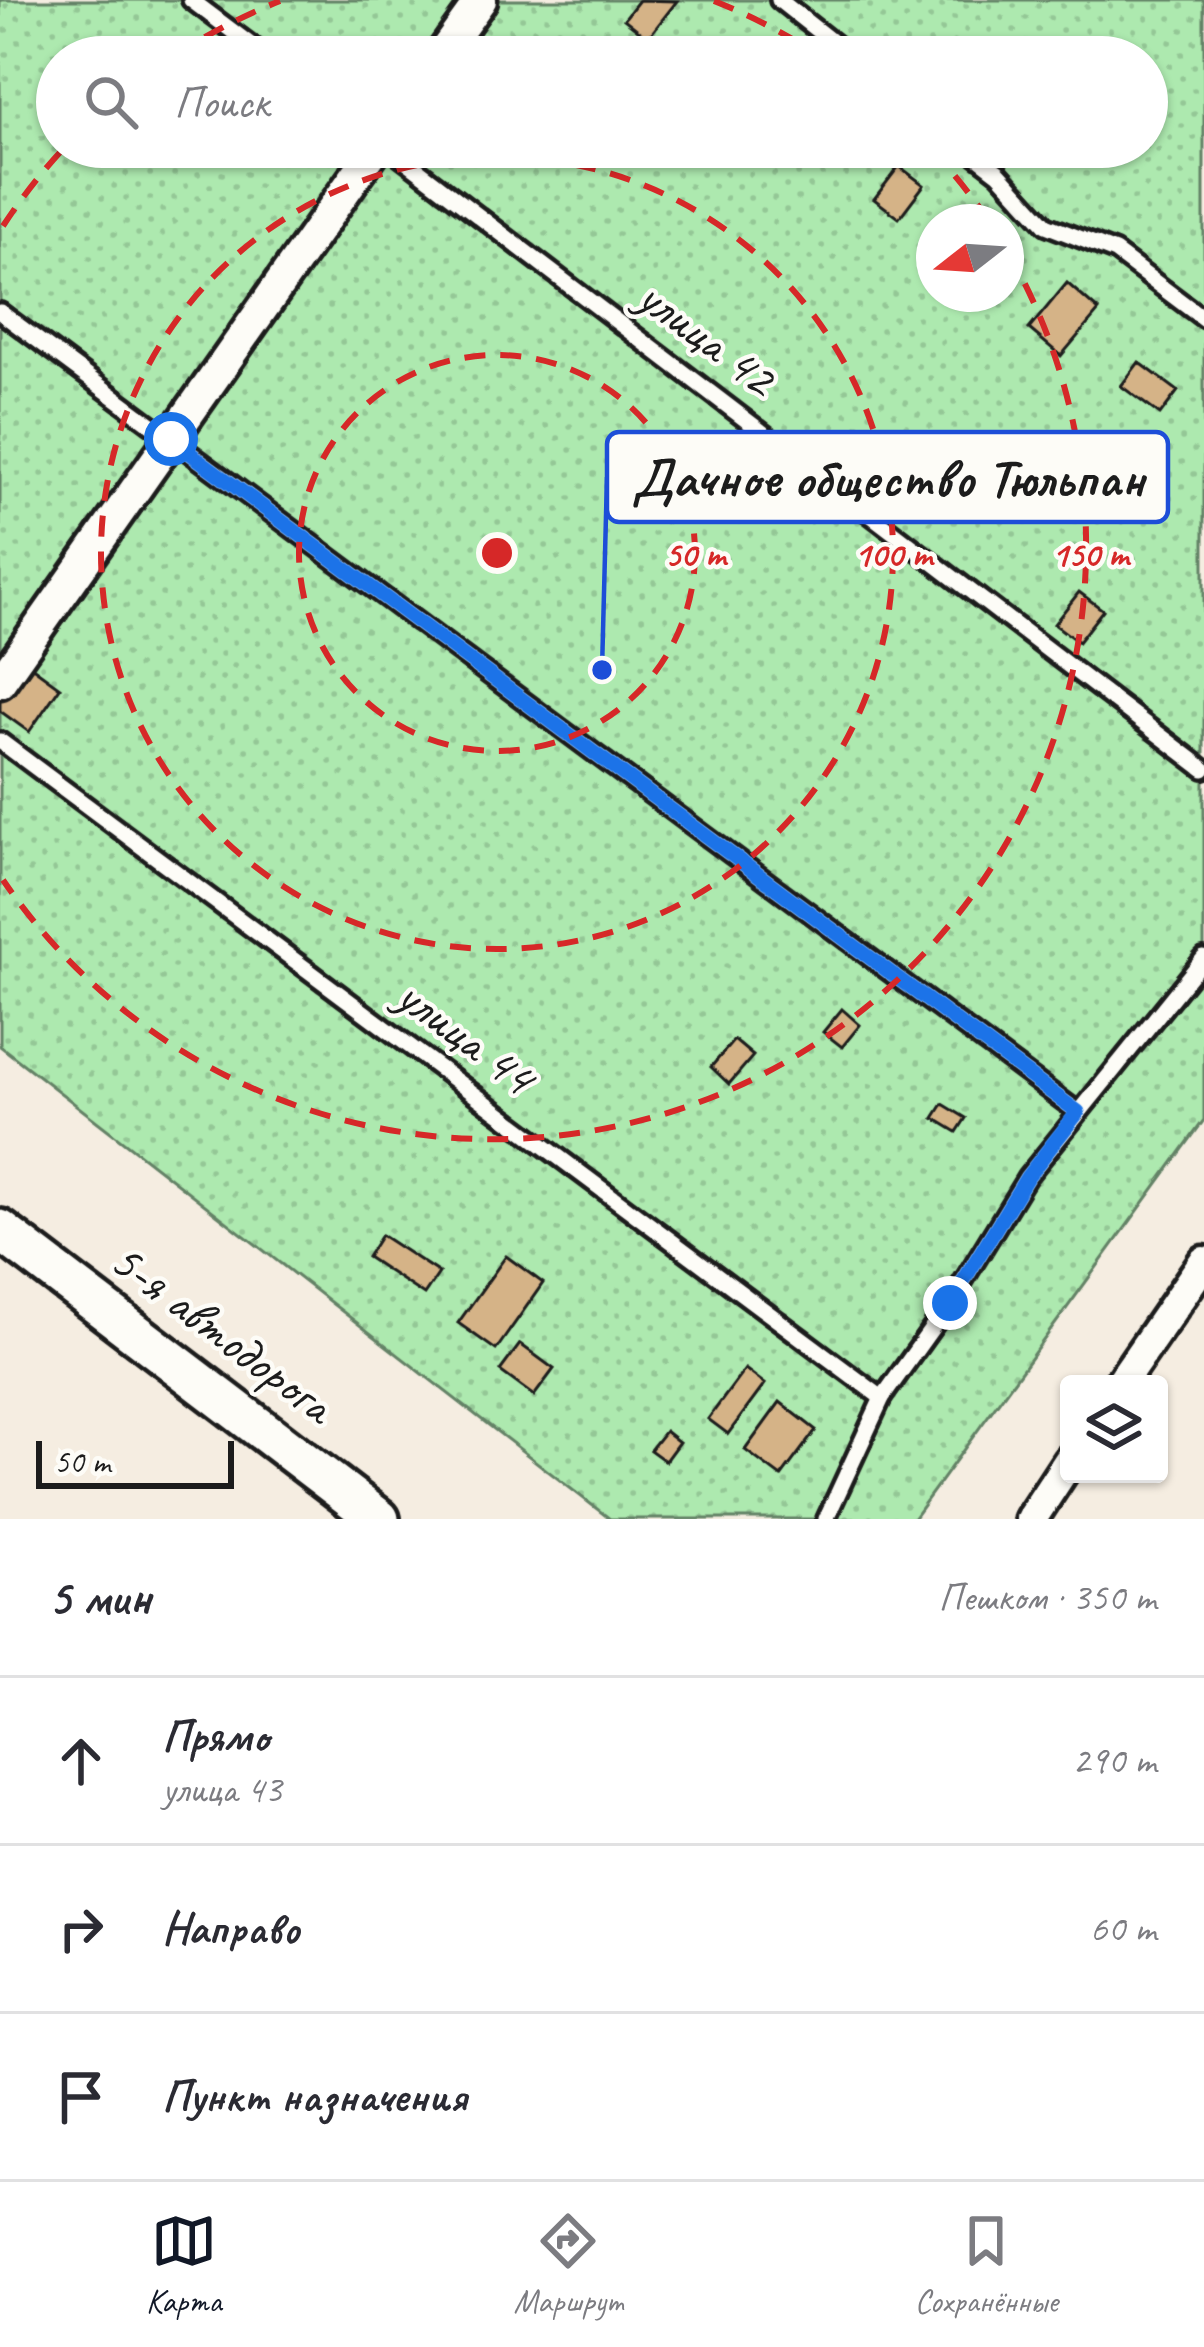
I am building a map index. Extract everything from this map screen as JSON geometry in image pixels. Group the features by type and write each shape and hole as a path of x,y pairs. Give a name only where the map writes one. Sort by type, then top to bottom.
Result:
{"main road":[{"name":"5-я автодорога","path":"0,1230 379,1519"}],"street":[{"path":"455,36 481,0"},
{"path":"0,682 361,168"},
{"path":"1126,1375 1204,1262"},
{"path":"1030,1519 1060,1474"}],"lane":[{"path":"191,0 239,36"},
{"path":"779,0 824,36"},
{"name":"улица 42","path":"416,168 1204,769"},
{"path":"992,168 1046,226 1115,253 1204,319"},
{"path":"0,312 1078,1112"},
{"name":"улица 44","path":"0,740 882,1398"},
{"path":"826,1519 882,1398 950,1303 1027,1177 1204,958"}],"green space":[{"path":"0,0 1204,0 1204,1120 913,1519 610,1519 0,1046"}],"building":[{"path":"639,0 677,1 650,36 624,19"},
{"path":"897,168 924,185 899,218 874,199"},
{"path":"1067,283 1099,311 1061,356 1029,329"},
{"path":"1139,362 1178,391 1160,415 1121,386"},
{"path":"1079,592 1103,610 1078,642 1054,624"},
{"path":"27,663 60,687 29,732 0,711 0,700"},
{"path":"842,1009 860,1025 842,1047 823,1032"},
{"path":"734,1040 753,1056 729,1084 711,1067"},
{"path":"943,1104 966,1118 957,1132 934,1118"},
{"path":"381,1235 439,1273 424,1295 367,1257"},
{"path":"506,1256 543,1283 496,1350 458,1323"},
{"path":"520,1344 554,1369 534,1396 500,1371"},
{"path":"745,1369 765,1384 728,1434 708,1419"},
{"path":"780,1402 816,1430 781,1477 745,1450"},
{"path":"665,1431 679,1442 665,1461 650,1450"}],"place":[{"name":"Дачное общество Тюльпан","path":"602,670"}],"route":[{"path":"171,439 1078,1112 1027,1177 950,1303"}]}
